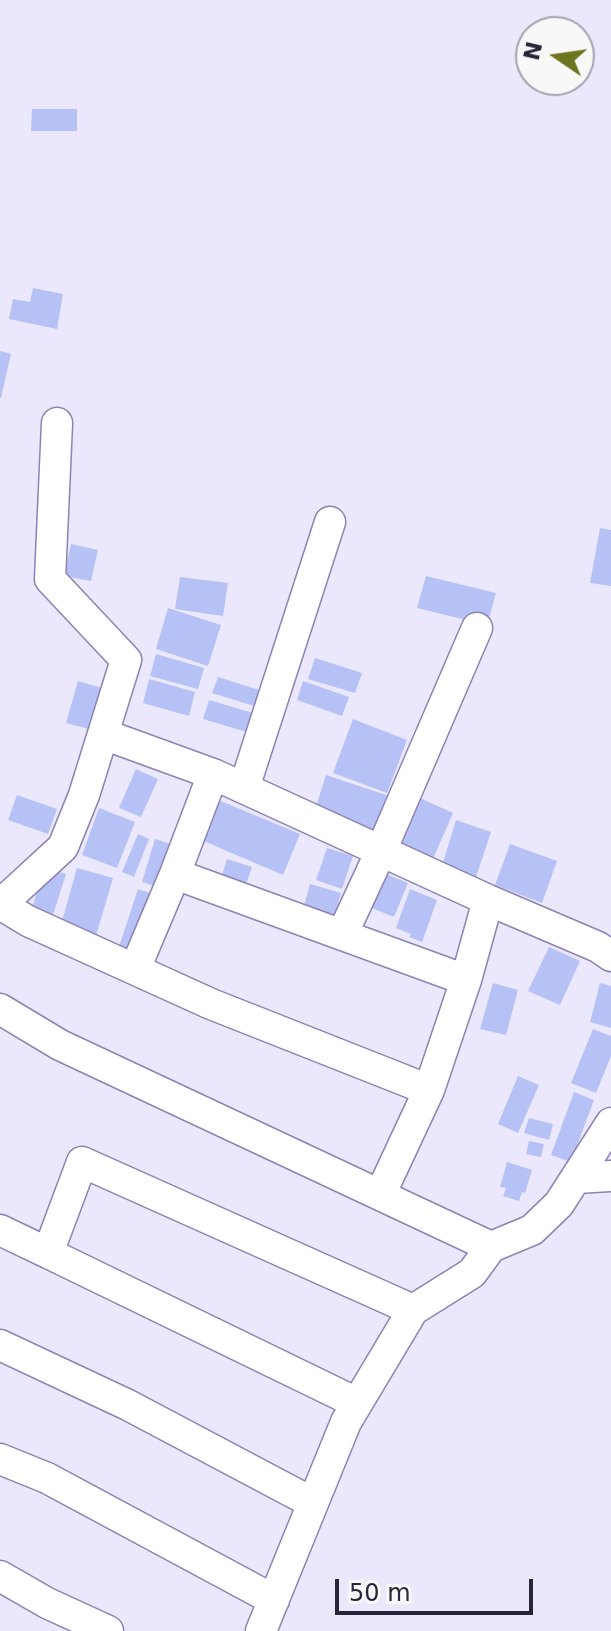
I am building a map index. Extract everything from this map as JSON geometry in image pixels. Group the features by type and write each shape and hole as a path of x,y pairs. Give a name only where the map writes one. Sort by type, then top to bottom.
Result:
{"street":[{"path":"57,423 50,579 126,660 84,795 63,847 0,904 28,921 211,1004 429,1090"},
{"path":"244,788 330,522"},
{"path":"342,935 477,628"},
{"path":"103,734 213,774 598,947 611,956"},
{"path":"135,969 213,774"},
{"path":"175,874 466,980"},
{"path":"380,1195 429,1090 466,980 488,900"},
{"path":"0,1009 60,1045 491,1247"},
{"path":"261,1631 346,1422 413,1310 472,1273 491,1247 532,1230 559,1204 611,1123"},
{"path":"48,1253 82,1162 413,1310"},
{"path":"576,1178 611,1176"},
{"path":"0,1230 357,1403"},
{"path":"0,1345 128,1405 313,1503"},
{"path":"0,1459 47,1478 274,1600"},
{"path":"0,1576 47,1603 108,1631"}],"building":[{"path":"32,109 77,109 77,131 31,131"},
{"path":"33,288 63,294 57,329 9,319 13,299 30,302"},
{"path":"0,351 11,354 1,398 0,398"},
{"path":"600,528 611,530 611,586 590,583"},
{"path":"71,544 98,550 91,581 64,576"},
{"path":"426,576 496,593 487,625 417,608"},
{"path":"180,577 228,583 223,616 175,609"},
{"path":"168,608 221,625 208,666 156,649"},
{"path":"156,654 204,668 198,689 150,676"},
{"path":"315,658 362,673 355,693 308,679"},
{"path":"218,677 259,690 254,706 212,693"},
{"path":"149,679 195,692 189,716 143,703"},
{"path":"78,681 105,689 93,730 66,723"},
{"path":"303,681 349,697 342,716 297,700"},
{"path":"209,700 256,714 250,733 203,719"},
{"path":"353,719 407,740 387,793 333,773"},
{"path":"136,769 158,779 141,817 119,808"},
{"path":"326,775 389,796 375,837 313,816"},
{"path":"17,795 57,809 48,834 8,820"},
{"path":"420,798 453,813 429,868 396,853"},
{"path":"216,799 300,834 283,875 199,839"},
{"path":"99,808 135,822 117,868 82,855"},
{"path":"456,820 491,832 476,877 442,866"},
{"path":"138,834 149,839 134,877 122,872"},
{"path":"155,839 180,847 166,890 142,882"},
{"path":"510,844 557,861 542,903 495,885"},
{"path":"327,848 353,856 342,889 316,880"},
{"path":"227,859 252,867 243,893 219,885"},
{"path":"45,867 66,874 51,921 30,914"},
{"path":"77,868 113,878 95,939 60,928"},
{"path":"386,874 408,883 394,917 372,908"},
{"path":"310,884 341,893 332,925 301,917"},
{"path":"138,889 156,895 135,962 116,956"},
{"path":"410,889 437,900 422,942 396,928"},
{"path":"549,947 580,961 560,1005 528,991"},
{"path":"493,983 518,990 506,1035 480,1029"},
{"path":"600,983 611,986 611,1028 590,1022"},
{"path":"593,1029 611,1036 611,1056 596,1093 571,1083"},
{"path":"518,1076 539,1085 518,1133 498,1124"},
{"path":"574,1092 594,1100 571,1162 551,1155"},
{"path":"529,1118 553,1124 549,1140 524,1133"},
{"path":"529,1141 544,1144 541,1157 526,1154"},
{"path":"507,1162 532,1170 525,1193 522,1192 519,1201 503,1196 506,1188 500,1187"}]}
